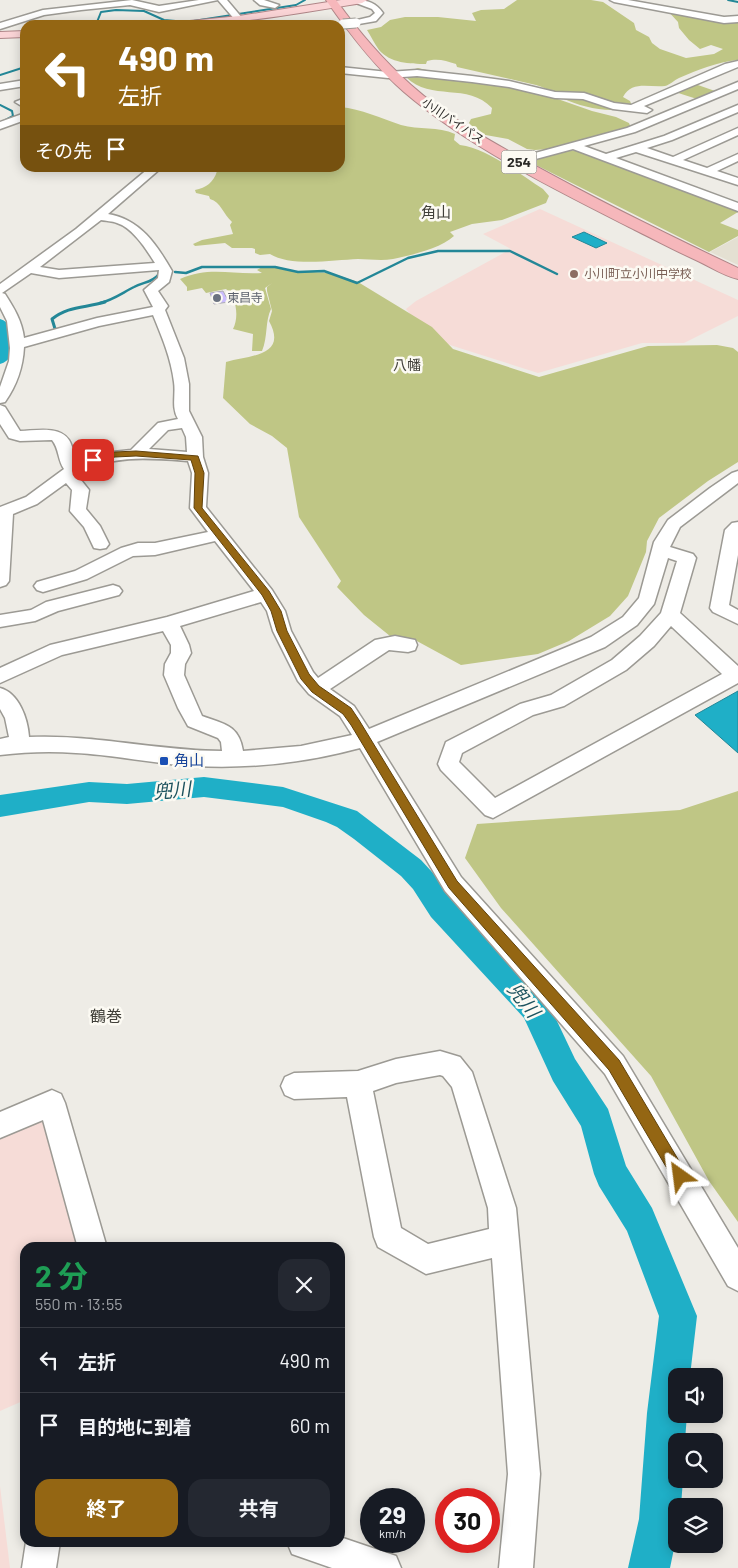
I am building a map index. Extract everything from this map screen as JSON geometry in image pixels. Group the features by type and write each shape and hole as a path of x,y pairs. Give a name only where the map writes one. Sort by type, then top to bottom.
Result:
{"highway":[{"name":"小川バイパス","path":"333,2 372,53 393,75 451,121 517,161 588,200 738,274"}],"main road":[{"path":"232,19 333,2 361,0"},
{"path":"0,35 20,34"}],"street":[{"path":"0,26 34,15 81,7 130,2 159,9 214,0"},
{"path":"222,0 232,19"},
{"path":"258,0 263,4 275,4"},
{"path":"345,24 373,19 379,13 375,7 361,0"},
{"path":"614,0 724,20 738,19"},
{"path":"688,130 635,106 728,66 738,64"},
{"path":"345,70 393,75 417,73 509,84 555,95 584,96 613,106 646,110"},
{"path":"692,82 738,95"},
{"path":"0,87 20,84"},
{"path":"517,161 611,137 738,85"},
{"path":"605,158 639,149 738,108"},
{"path":"0,126 20,118"},
{"path":"672,161 738,131"},
{"path":"574,146 738,207"},
{"path":"639,149 738,183"},
{"path":"707,172 738,157"},
{"path":"0,290 72,239 150,172"},
{"path":"712,197 738,183"},
{"path":"18,344 97,322 158,310 161,306 151,290 166,275 163,266 152,249 129,225 100,216"},
{"path":"7,270 60,274 163,266"},
{"path":"0,298 10,312 18,344 14,370 9,385 0,399"},
{"path":"158,310 177,358 182,384 181,411 185,423 194,437 195,458 200,473 198,508 266,594 276,611 282,631 301,670 316,689 347,711 453,884 614,1065 738,1276"},
{"path":"0,410 14,435 50,435 59,438 63,444 70,473 82,491 78,511 96,529 100,544"},
{"path":"136,453 163,426 185,423"},
{"path":"0,581 3,566 3,511 42,495 70,473 100,458 136,453 195,458"},
{"path":"9,746 50,744 86,746 193,758 234,760 295,756 331,749 364,739 598,642 630,621 648,600 663,542 674,524 738,476"},
{"path":"738,527 734,530 719,608 738,618"},
{"path":"43,586 81,575 127,552 138,549 155,550 219,535"},
{"path":"662,550 687,558 670,615 647,641 619,665 557,701 527,709 453,748 448,764 493,809 736,675 670,615"},
{"path":"0,621 35,614 52,606 113,591"},
{"path":"0,676 57,650 169,623 266,594"},
{"path":"169,623 180,645 180,653 175,664 174,675 188,708 196,721 225,733 231,740 234,760"},
{"path":"316,689 382,645 389,642 408,645"},
{"path":"0,695 16,715 19,730 9,746"},
{"path":"294,1086 358,1084 396,1071 440,1063 451,1066 463,1081 502,1208 524,1474 516,1568"},
{"path":"358,1084 388,1237 426,1259 505,1240"},
{"path":"0,1125 52,1103 91,1242"},
{"path":"39,1568 42,1547"},
{"path":"319,1547 384,1568"}],"shaded area":[{"name":"小川町立小川中学校","path":"540,209 738,300 738,316 684,343 642,343 538,373 431,339 406,309 416,301 511,249 483,234"},
{"path":"738,237 738,265 710,252"},
{"path":"40,1115 46,1119 83,1242 20,1242 20,1402 0,1411 0,1133"},
{"path":"0,1486 10,1568 0,1568"}],"green space":[{"path":"517,0 591,0 603,2 634,23 636,30 649,37 652,43 660,49 686,58 714,54 723,49 711,45 700,49 689,40 679,28 678,22 667,10 714,19 738,18 738,60 700,69 679,78 669,85 631,88 623,97 630,101 632,106 624,109 607,110 571,102 536,85 457,67 456,64 445,61 431,60 427,61 426,64 420,64 394,60 379,50 367,30 381,27 390,20 405,17 438,17 476,21 472,13 481,10 504,9"},
{"path":"418,68 440,73 472,75 492,80 616,117 629,123 631,128 548,149 527,149 508,139 480,134 469,123 471,119 491,114 492,108 482,100 472,96 427,89 416,84 406,77 409,71"},
{"path":"695,84 715,91 697,99 672,91"},
{"path":"345,108 401,125 442,130 455,134 454,140 460,145 492,156 543,189 549,196 546,203 502,220 472,224 450,232 454,236 448,241 417,253 389,260 358,259 300,262 279,258 270,254 260,255 255,253 255,249 252,248 232,248 225,243 195,246 193,244 202,240 233,234 230,225 232,222 219,205 210,199 209,196 196,193 195,190 209,184 217,172 345,172"},
{"path":"569,150 578,151 738,209 738,212 720,223 738,230 738,236 709,252 534,164 536,160"},
{"path":"275,266 294,271 331,273 358,282 432,327 453,349 539,377 648,346 717,345 733,348 738,352 738,462 708,481 659,518 647,541 646,552 628,596 610,616 569,641 538,654 461,665 415,640 390,636 364,615 337,587 341,581 299,517 287,448 272,436 250,424 223,398 226,362 264,352 270,348 274,341 274,333 269,321 272,311 267,291 267,287 272,283 265,288 271,309 264,346 262,351 252,351 253,334 233,329 236,319 235,302 226,289 206,293 202,288 187,291 187,287 180,279 211,272 262,273 257,270 262,267"},
{"path":"738,791 738,1222 709,1181 651,1076 501,908 465,858 477,824 680,810"}],"water":[{"path":"584,232 607,243 596,248 572,237"},
{"path":"738,691 738,753 695,715"}],"building":[{"path":"223,291 229,302 214,304 210,293"}],"waterway":[{"path":"200,20 296,5 305,0"},
{"path":"728,0 738,2"},
{"path":"98,20 101,12 116,10 144,11 164,20"},
{"path":"0,75 20,69"},
{"path":"0,105 12,111 13,116 0,123"},
{"path":"175,272 186,273 202,267 275,267 298,272 324,271 357,283 408,258 438,251 510,251 557,274"},
{"path":"100,303 153,279 159,274 159,270"},
{"path":"56,332 52,319 58,315 71,309 105,302"},
{"name":"兜川","path":"0,324 3,326 6,344 5,352 0,359"},
{"name":"兜川","path":"0,806 89,792 127,794 204,787 283,797 335,814 347,819 364,831 411,868 423,881 441,908 535,1008 564,1070 596,1120 611,1174 640,1220 678,1316 667,1413 660,1519 649,1568"}],"place":[{"name":"小川町立小川中学校","path":"574,274"},
{"name":"東昌寺","path":"217,298"},
{"name":"角山","path":"164,761"}],"district":[{"name":"角山","path":"436,213"},
{"name":"八幡","path":"407,365"},
{"name":"鶴巻","path":"106,1016"}],"route":[{"path":"93,460 115,454 136,453 195,458 200,473 198,508 266,594 276,611 282,631 305,676 316,689 347,711 355,722 453,884 614,1065 680,1176"}]}
